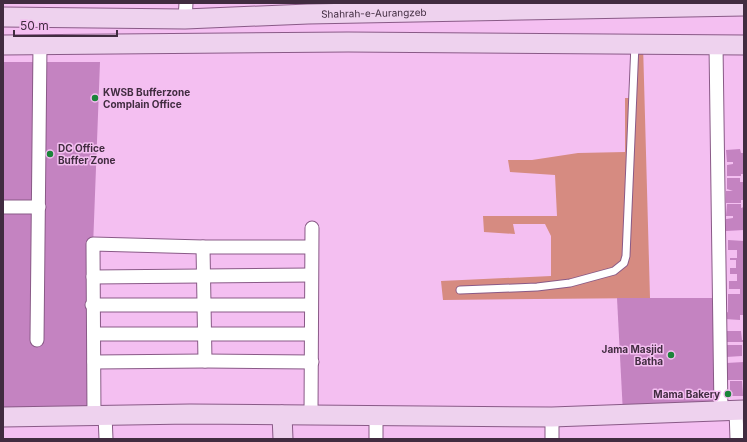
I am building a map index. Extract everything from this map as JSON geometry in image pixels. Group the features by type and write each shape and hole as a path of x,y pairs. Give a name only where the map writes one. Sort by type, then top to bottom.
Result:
{"main road":[{"name":"Shahrah-e-Aurangzeb","path":"3,17 308,8 672,5 744,6"},
{"path":"3,45 348,42 744,45"},
{"path":"3,416 376,415 552,417 734,411"},
{"path":"282,415 283,439"}],"street":[{"path":"37,340 40,45"},
{"path":"716,45 734,411 737,439"},
{"path":"3,207 39,207"},
{"path":"311,415 312,228"},
{"path":"106,439 100,415 94,362 92,305 93,244 203,247 311,247"},
{"path":"203,247 205,361"},
{"path":"93,277 311,276"},
{"path":"92,305 311,305"},
{"path":"94,334 312,334"},
{"path":"94,362 312,362"},
{"path":"376,415 376,439"},
{"path":"552,417 552,439"}],"lane":[{"path":"460,290 570,283 614,271 624,262 626,256 635,44"}],"shaded area":[{"path":"630,44 643,44 650,298 443,300 441,281 551,276 551,236 545,224 513,224 515,234 484,232 483,216 557,216 555,175 510,172 508,160 532,160 578,153 625,152 625,98 632,98"}],"building":[{"name":"DC Office Buffer Zone","path":"3,62 100,62 93,247 95,415 3,416"},
{"path":"740,149 741,153 744,153 744,174 741,174 741,176 727,176 727,165 733,164 733,162 727,162 726,150"},
{"path":"727,178 740,178 740,182 744,182 744,200 741,200 741,203 726,203 726,191 733,191 727,189"},
{"path":"727,204 741,204 741,208 744,207 744,230 726,231 726,219 733,218 733,216 726,216"},
{"path":"728,240 744,241 744,315 740,315 740,320 725,319 726,313 728,312 728,294 740,294 740,289 729,289 729,281 737,281 737,274 730,274 730,268 736,268 736,260 730,260 730,258 737,258 737,250 728,250"},
{"name":"Jama Masjid Batha","path":"617,298 721,298 722,411 623,414"},
{"path":"727,331 741,331 742,340 744,342 727,342"},
{"path":"726,345 742,345 742,356 726,357"},
{"path":"744,362 744,380 727,380 726,363"},
{"path":"730,381 742,381 743,396 730,396"}],"place":[{"name":"KWSB Bufferzone Complain Office","path":"95,98"},
{"name":"DC Office Buffer Zone","path":"50,154"},
{"name":"Jama Masjid Batha","path":"671,355"},
{"name":"Mama Bakery","path":"728,394"}]}
